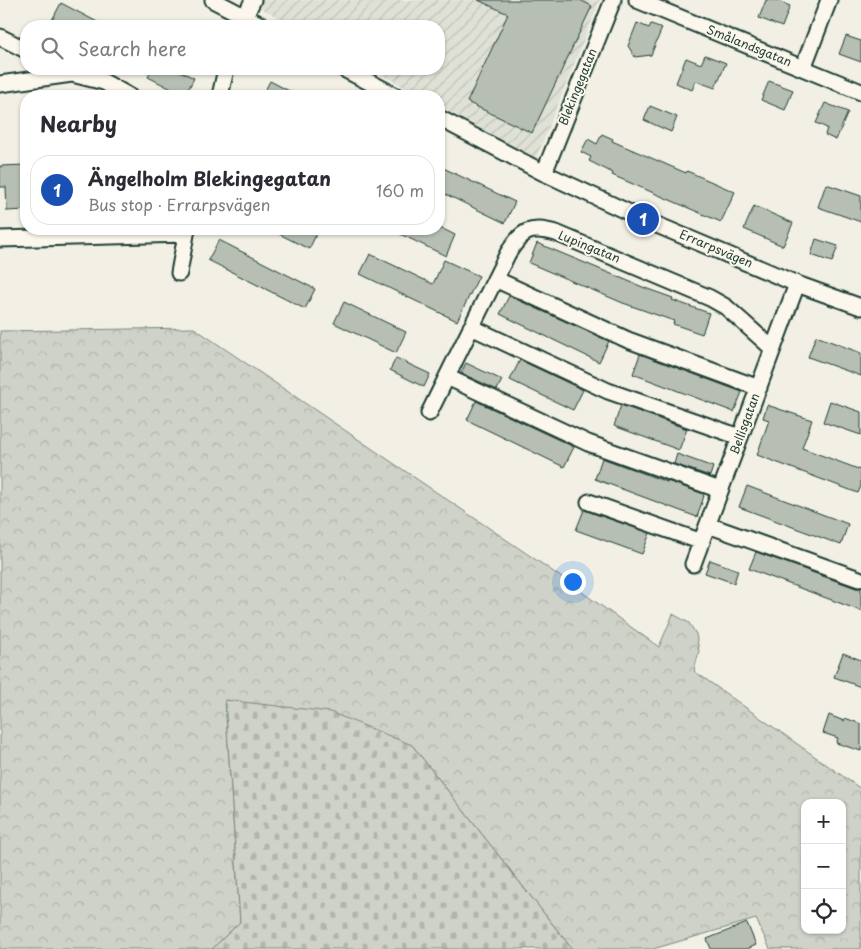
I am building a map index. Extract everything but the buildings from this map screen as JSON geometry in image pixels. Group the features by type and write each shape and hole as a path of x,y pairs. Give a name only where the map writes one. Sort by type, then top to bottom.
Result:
{"street":[{"path":"213,0 241,20"},
{"path":"242,20 252,0"},
{"name":"Blekingegatan","path":"544,174 612,0"},
{"name":"Smålandsgatan","path":"637,0 861,92"},
{"path":"803,68 829,0"},
{"path":"0,37 20,47"},
{"path":"0,84 33,75"},
{"path":"76,75 104,82 118,90"},
{"path":"221,90 225,75"},
{"path":"356,75 384,90"},
{"name":"Errarpsvägen","path":"445,121 544,174 643,219 797,284 861,307"},
{"name":"Lupingatan","path":"428,413 508,253 523,233 531,230 546,230 556,233 710,298 726,308 773,349"},
{"path":"0,239 106,235"},
{"path":"179,273 185,235"},
{"path":"495,279 628,340 759,388"},
{"name":"Bellisgatan","path":"693,564 797,284"},
{"path":"471,327 608,391 740,437"},
{"path":"446,377 588,443 720,490"},
{"path":"589,502 702,542"},
{"path":"708,525 859,580"}],"shaded area":[{"path":"246,0 600,0 536,159 445,109 445,90 410,90 382,75 445,75 445,20 283,20"}],"green space":[{"path":"194,328 548,568 659,647 673,614 689,623 696,634 699,651 694,671 861,789 861,949 770,949 756,919 653,949 572,949 412,745 225,700 240,922 212,949 0,949 0,331"},
{"path":"225,700 330,712 412,745 572,949 212,949 240,922"}],"place":[{"name":"Ängelholm Blekingegatan","path":"643,219"}]}
